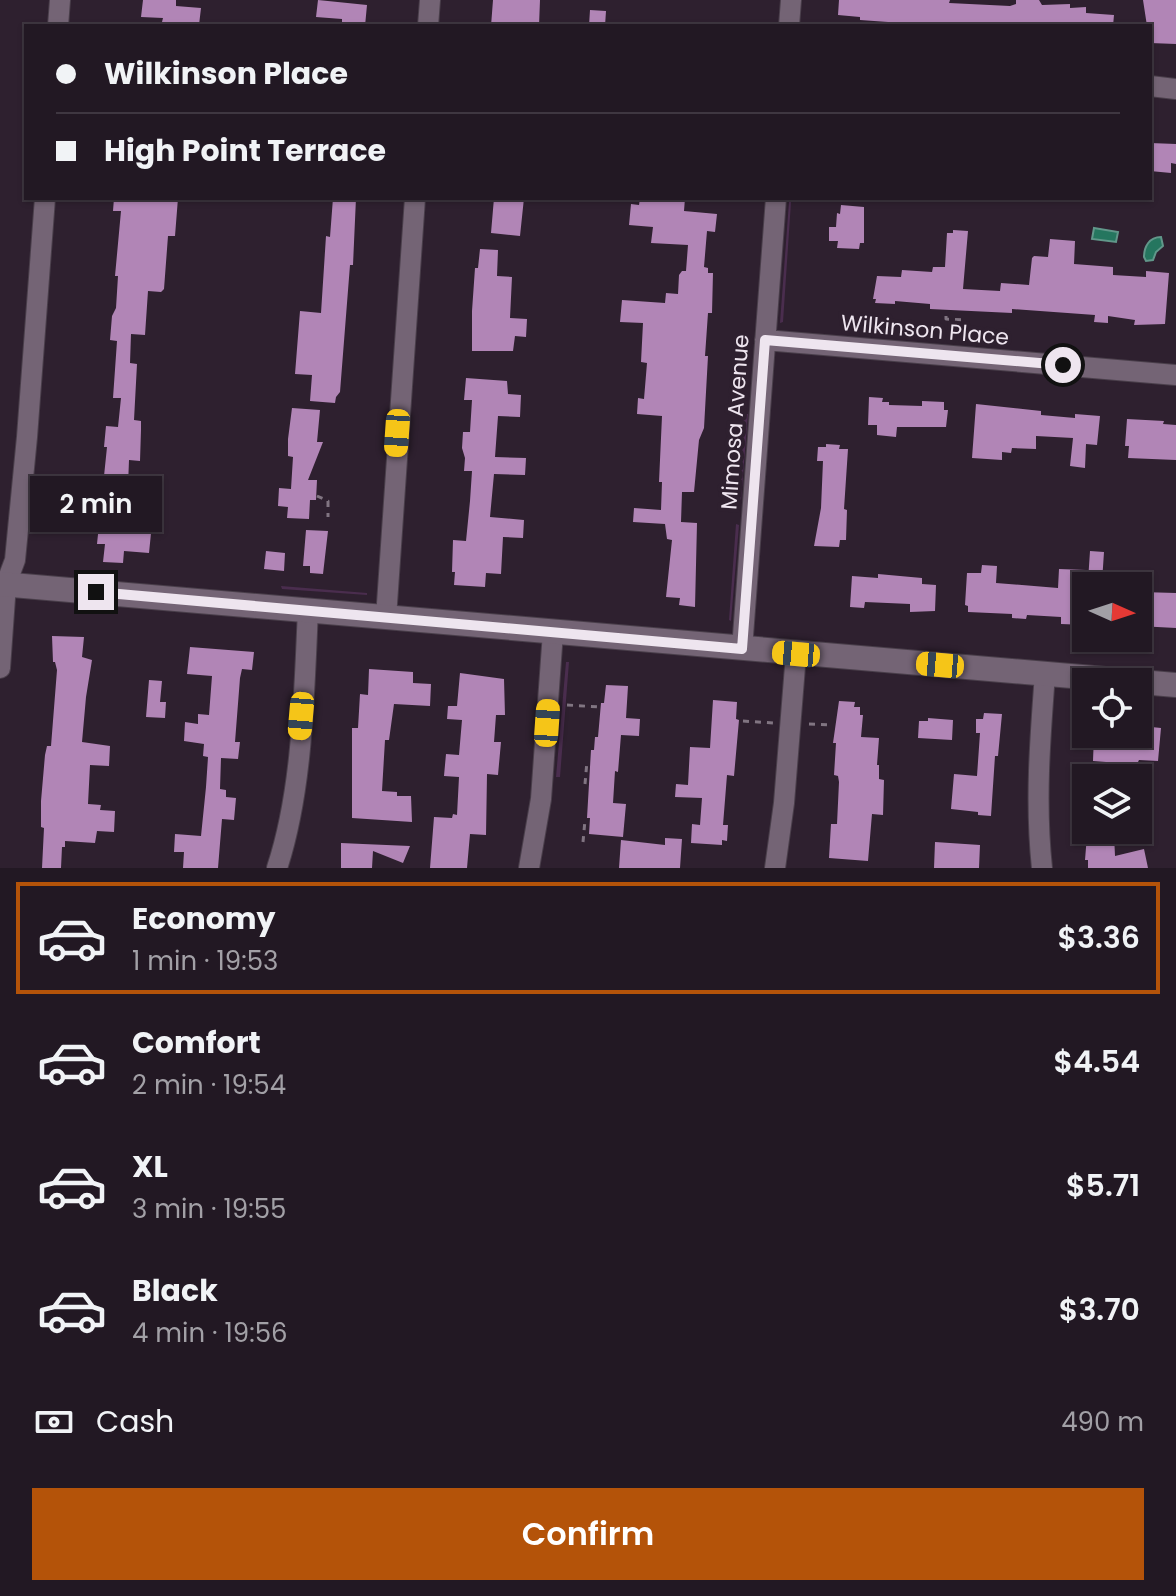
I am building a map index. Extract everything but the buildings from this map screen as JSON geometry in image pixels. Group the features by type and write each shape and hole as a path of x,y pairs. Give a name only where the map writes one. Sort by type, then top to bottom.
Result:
{"street":[{"path":"58,24 60,0"},
{"path":"428,24 430,0"},
{"path":"789,24 791,0"},
{"path":"1152,86 1176,89"},
{"path":"0,668 3,584 15,560 17,545 45,200"},
{"path":"386,618 415,200"},
{"name":"Mimosa Avenue","path":"742,649 776,200"},
{"name":"Wilkinson Place","path":"765,340 1176,375"},
{"path":"3,584 1176,685"},
{"path":"277,868 285,842 295,780 308,610"},
{"path":"529,868 541,799 553,632"},
{"path":"775,868 784,803 796,654"},
{"path":"1042,868 1038,776 1045,674"}],"path":[{"path":"946,316 946,319 965,320"},
{"path":"317,496 328,501 328,517"},
{"path":"567,705 599,707"},
{"path":"743,721 774,723"},
{"path":"809,724 832,725"},
{"path":"585,784 587,761"},
{"path":"583,842 585,820"}],"shaded area":[{"path":"789,202 783,322 780,323"},
{"path":"1094,228 1118,232 1116,242 1092,239"},
{"path":"1161,237 1163,246 1153,260 1146,261 1146,246 1153,239"},
{"path":"744,414 748,414 741,500 738,500"},
{"path":"736,524 739,525 731,621 729,620"},
{"path":"281,586 367,593 367,595 282,589"},
{"path":"566,662 569,662 560,777 556,777"}],"route":[{"path":"96,592 742,649 765,340 1063,365"}]}
